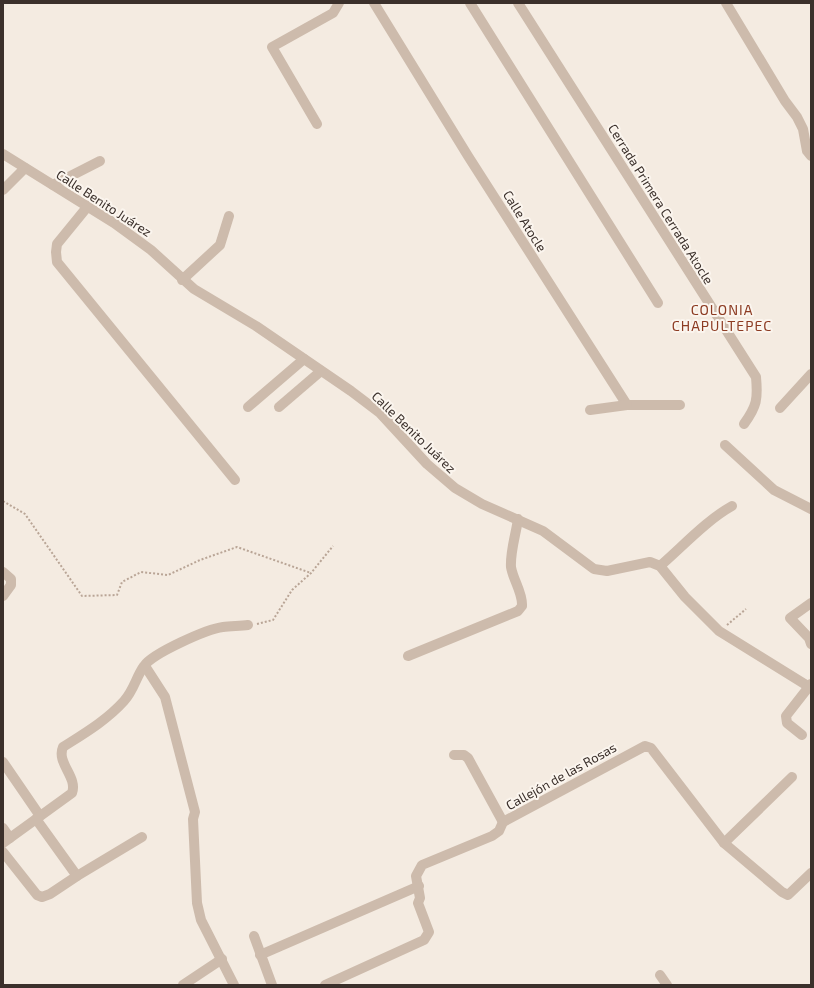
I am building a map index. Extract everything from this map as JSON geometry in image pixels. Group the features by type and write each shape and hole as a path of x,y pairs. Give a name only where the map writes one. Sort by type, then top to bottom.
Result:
{"street":[{"path":"317,124 272,47 333,13 339,3"},
{"name":"Calle Atocle","path":"374,3 627,405"},
{"path":"470,3 658,303"},
{"name":"Cerrada Primera Cerrada Atocle","path":"518,3 756,377 757,401 754,410 744,424"},
{"path":"726,3 797,117 803,129 807,151 811,156"},
{"name":"Calle Benito Juárez","path":"3,154 114,223 151,250 194,290 256,326 380,413 427,464 455,488 482,504 518,519 550,536 594,569 607,571 650,562 660,566"},
{"path":"53,185 100,161"},
{"path":"3,190 25,168"},
{"path":"88,206 57,244 57,262 235,480"},
{"path":"182,280 220,245 229,216"},
{"path":"248,407 304,359"},
{"path":"279,407 321,371"},
{"path":"780,408 811,374"},
{"path":"590,410 627,405 680,405"},
{"path":"725,444 774,490 811,509"},
{"path":"732,506 711,520 703,529 660,566 685,597 719,631 810,686 786,716 787,723 802,735"},
{"path":"408,656 518,610 522,606 523,600 514,579 511,565 518,519"},
{"path":"3,572 11,579 11,585 3,596"},
{"path":"811,603 790,618 809,638 811,644"},
{"path":"3,828 7,840 72,793 74,788 61,752 64,747 107,717 125,700 132,691 144,666 158,654 211,630 223,627 248,626"},
{"path":"144,666 165,696 195,812 193,819 197,903 201,920 222,958 234,985"},
{"name":"Callejón de las Rosas","path":"325,985 424,940 429,932 418,903 420,898 416,876 422,865 492,836 499,831 502,822 639,748 645,746 651,748 724,843"},
{"path":"454,755 464,754 468,758 502,822"},
{"path":"3,762 77,876"},
{"path":"792,777 724,843 782,892 788,894 811,873"},
{"path":"3,852 37,894 42,897 50,894 142,837"},
{"path":"260,955 419,886"},
{"path":"254,936 272,985"},
{"path":"183,985 222,958"},
{"path":"660,975 667,985"}],"path":[{"path":"3,501 25,514 82,596 117,595 122,582 141,572 168,575 200,560 237,547 311,573"},
{"path":"248,626 273,620 292,590 311,573 333,546"},
{"path":"719,631 746,609"}],"district":[{"name":"COLONIA CHAPULTEPEC","path":"722,318"}]}
